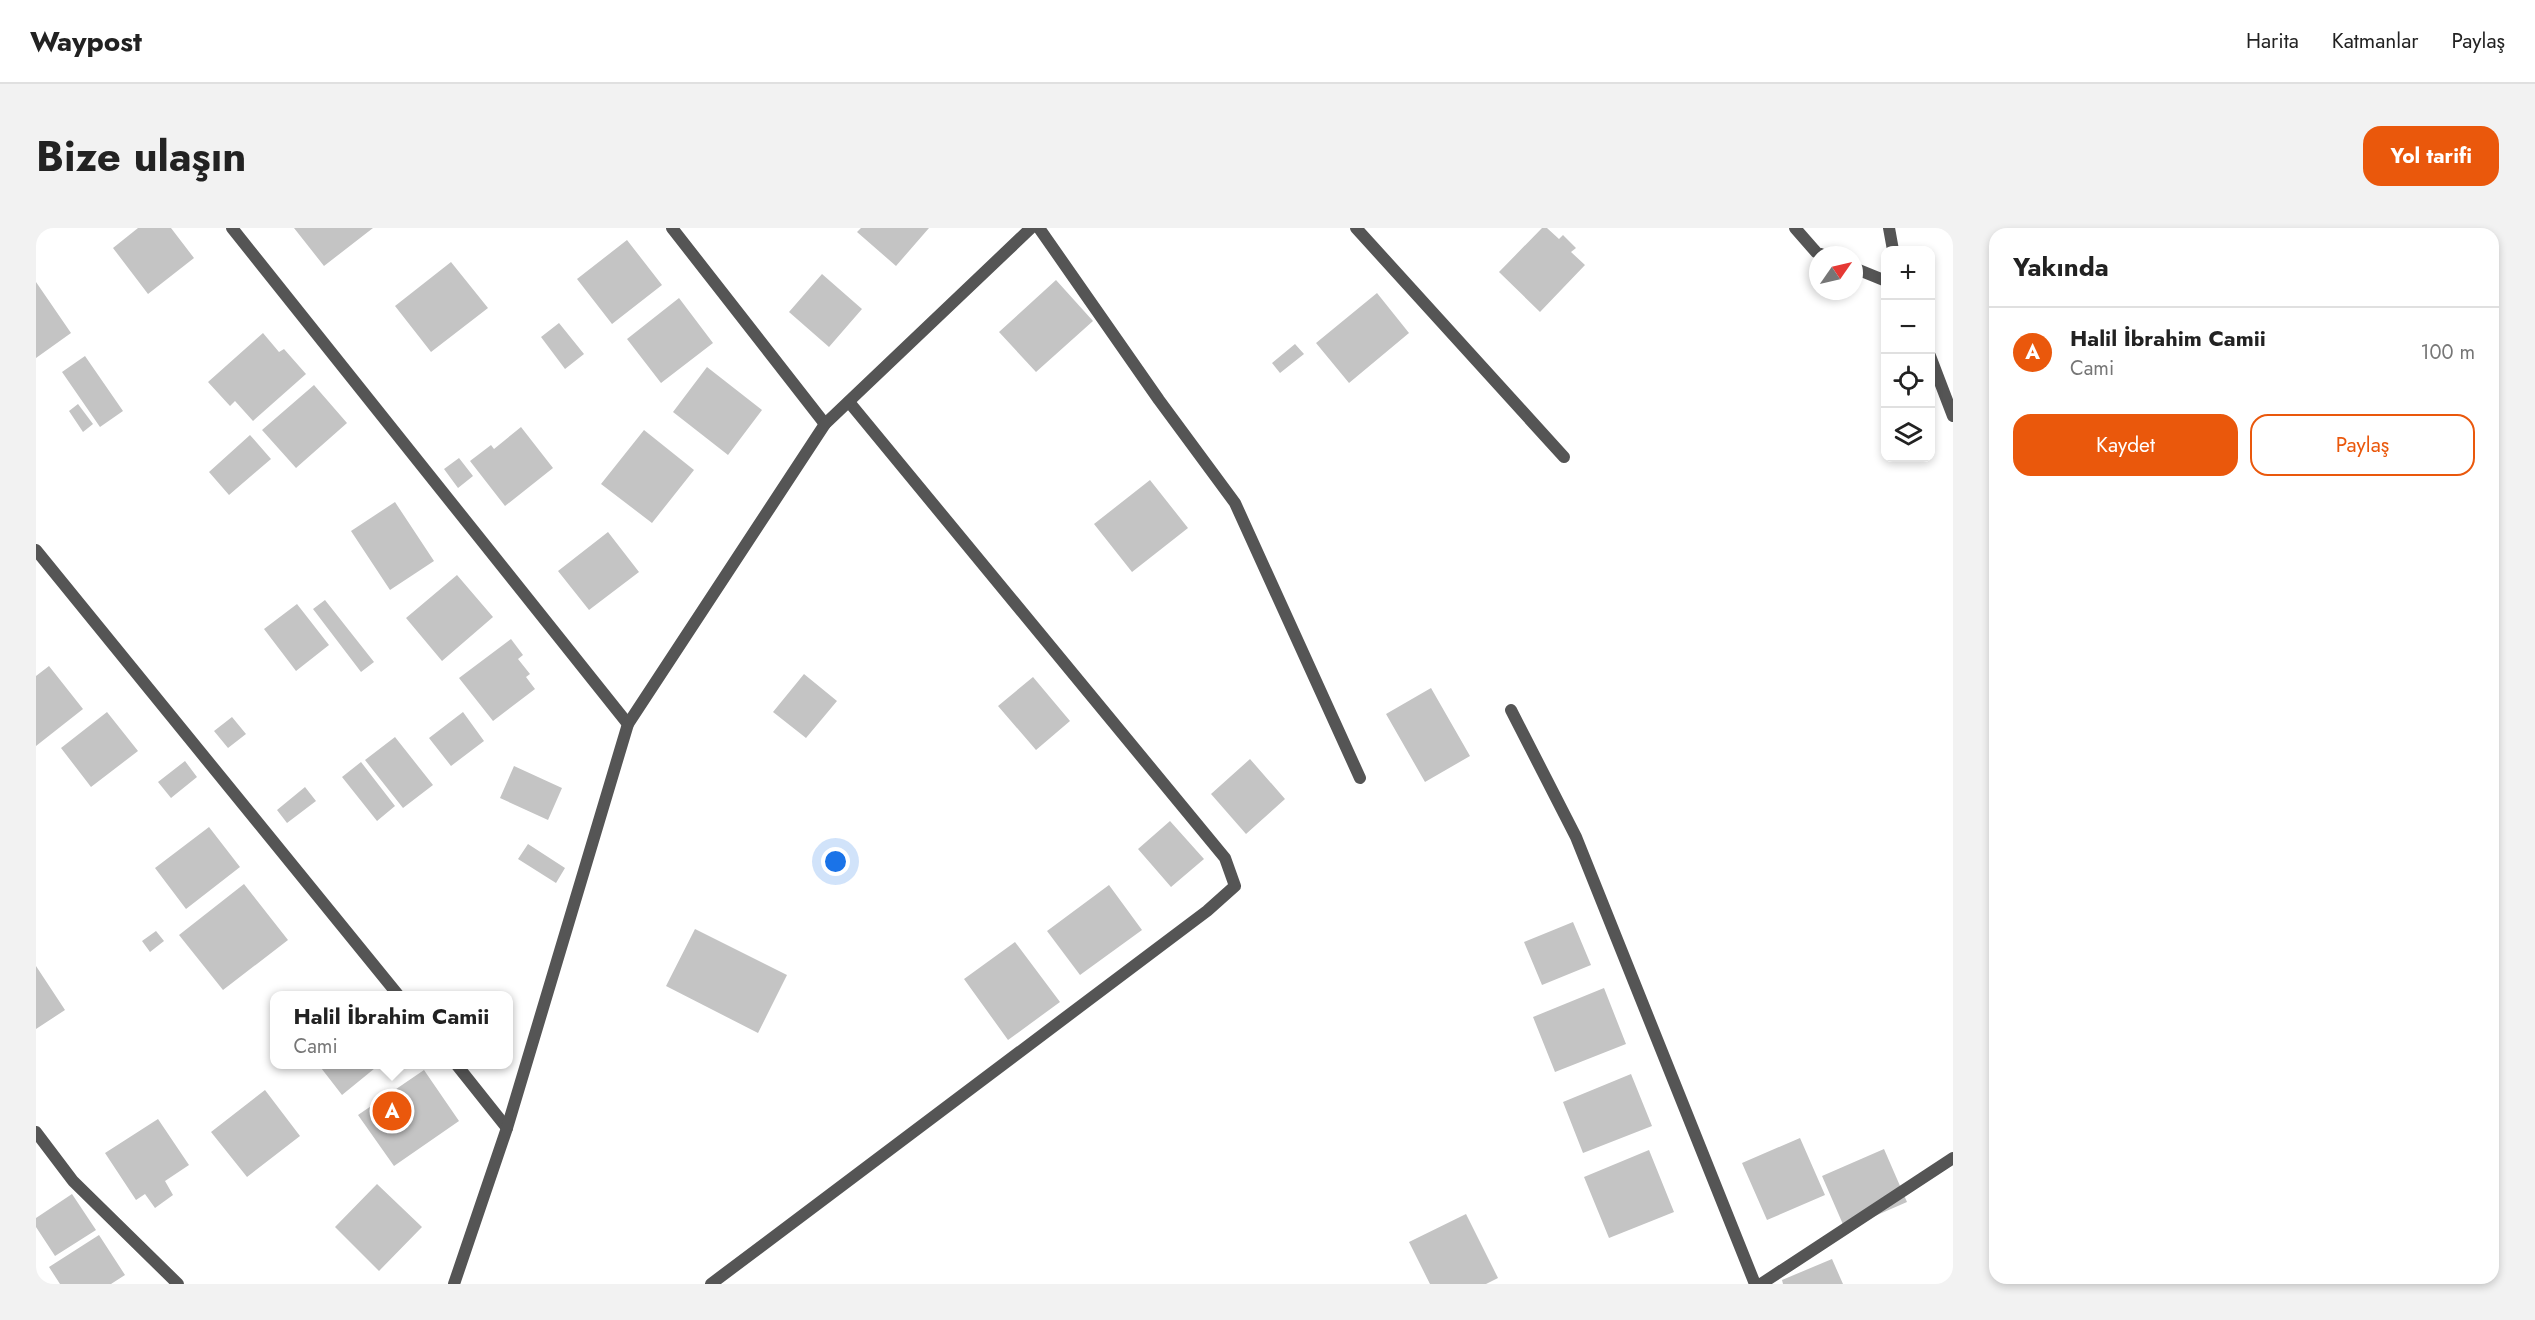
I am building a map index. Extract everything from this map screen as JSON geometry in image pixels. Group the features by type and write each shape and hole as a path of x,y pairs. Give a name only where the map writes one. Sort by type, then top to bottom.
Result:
{"street":[{"path":"232,228 628,723"},
{"path":"672,228 825,424"},
{"path":"454,1284 507,1128 628,723 825,424 1031,228"},
{"path":"1039,228 1159,400 1235,503 1360,778"},
{"path":"1356,228 1564,457"},
{"path":"1794,228 1810,246"},
{"path":"1889,228 1892,246"},
{"path":"1863,272 1881,279"},
{"path":"1935,369 1953,416"},
{"path":"711,1284 1197,918 1234,886 1225,858 849,402"},
{"path":"36,550 395,991"},
{"path":"1511,710 1576,837 1755,1284"},
{"path":"459,1069 507,1128"},
{"path":"36,1132 73,1181 178,1284"},
{"path":"1761,1284 1953,1158"}],"building":[{"path":"138,228 171,228 194,258 148,294 113,248"},
{"path":"294,228 373,228 324,266"},
{"path":"861,228 929,228 896,266 857,232"},
{"path":"1542,228 1547,228 1559,239 1563,235 1576,248 1571,252 1585,265 1540,312 1499,272"},
{"path":"627,240 662,285 612,324 577,279"},
{"path":"451,262 488,308 431,352 395,306"},
{"path":"822,274 862,309 829,347 789,312"},
{"path":"1056,280 1093,321 1036,372 999,332"},
{"path":"36,282 71,333 36,358"},
{"path":"1377,293 1409,333 1349,383 1316,343"},
{"path":"679,298 713,343 661,383 627,339"},
{"path":"559,323 584,354 565,369 541,337"},
{"path":"263,333 279,352 284,349 306,374 253,421 235,401 230,406 208,382"},
{"path":"1295,344 1304,354 1280,373 1272,363"},
{"path":"85,356 123,411 100,427 62,372"},
{"path":"707,367 762,410 728,455 673,412"},
{"path":"314,385 347,423 296,468 262,430"},
{"path":"78,404 93,424 83,432 69,411"},
{"path":"521,427 553,468 505,506 470,461 491,445 494,449"},
{"path":"644,430 694,470 652,523 601,484"},
{"path":"250,435 271,459 229,495 209,472"},
{"path":"459,458 473,476 458,488 444,469"},
{"path":"1150,480 1188,528 1132,572 1094,524"},
{"path":"395,502 434,561 390,590 351,531"},
{"path":"608,532 639,572 589,610 558,571"},
{"path":"457,575 493,617 442,661 406,618"},
{"path":"325,600 374,662 361,672 313,609"},
{"path":"297,604 329,645 296,671 264,629"},
{"path":"511,639 523,655 518,659 530,674 526,677 535,689 493,721 459,678"},
{"path":"49,666 83,709 36,746 36,676"},
{"path":"804,674 837,701 806,738 773,712"},
{"path":"1033,677 1070,721 1036,750 998,706"},
{"path":"1431,688 1470,756 1425,782 1386,714"},
{"path":"107,712 138,751 91,787 61,748"},
{"path":"463,712 484,741 451,766 429,738"},
{"path":"232,717 246,734 228,748 214,731"},
{"path":"395,737 433,785 403,808 365,760"},
{"path":"1250,759 1285,799 1246,834 1211,794"},
{"path":"185,761 197,777 171,798 158,782"},
{"path":"361,762 395,806 377,821 342,777"},
{"path":"514,766 562,788 548,820 500,798"},
{"path":"305,787 316,801 287,823 277,810"},
{"path":"1170,821 1204,859 1171,887 1138,849"},
{"path":"209,827 240,867 186,909 155,868"},
{"path":"528,844 565,868 556,883 518,859"},
{"path":"244,884 288,940 223,990 179,935"},
{"path":"1109,885 1142,930 1080,975 1047,931"},
{"path":"1573,922 1591,965 1542,985 1524,942"},
{"path":"695,929 787,975 758,1033 666,986"},
{"path":"156,931 164,941 150,952 142,941"},
{"path":"1015,942 1060,1002 1008,1040 964,979"},
{"path":"36,966 65,1010 36,1029"},
{"path":"1604,988 1626,1044 1555,1072 1533,1017"},
{"path":"322,1069 374,1069 342,1095"},
{"path":"424,1070 459,1121 394,1166 358,1115"},
{"path":"1631,1074 1652,1126 1583,1153 1563,1102"},
{"path":"265,1090 300,1136 247,1177 211,1132"},
{"path":"158,1119 189,1165 165,1181 173,1195 155,1208 145,1194 136,1200 105,1153"},
{"path":"1800,1138 1825,1195 1767,1220 1742,1163"},
{"path":"1884,1149 1907,1202 1845,1229 1822,1176"},
{"path":"1649,1150 1674,1212 1609,1238 1584,1177"},
{"path":"377,1184 422,1227 379,1271 335,1227"},
{"path":"72,1194 96,1230 55,1256 36,1227 36,1218"},
{"path":"1466,1214 1498,1278 1486,1284 1430,1284 1409,1242"},
{"path":"99,1235 125,1275 111,1284 60,1284 49,1267"},
{"path":"1832,1259 1843,1284 1783,1284 1782,1280"}],"place":[{"name":"Halil İbrahim Camii","path":"392,1111"}]}
